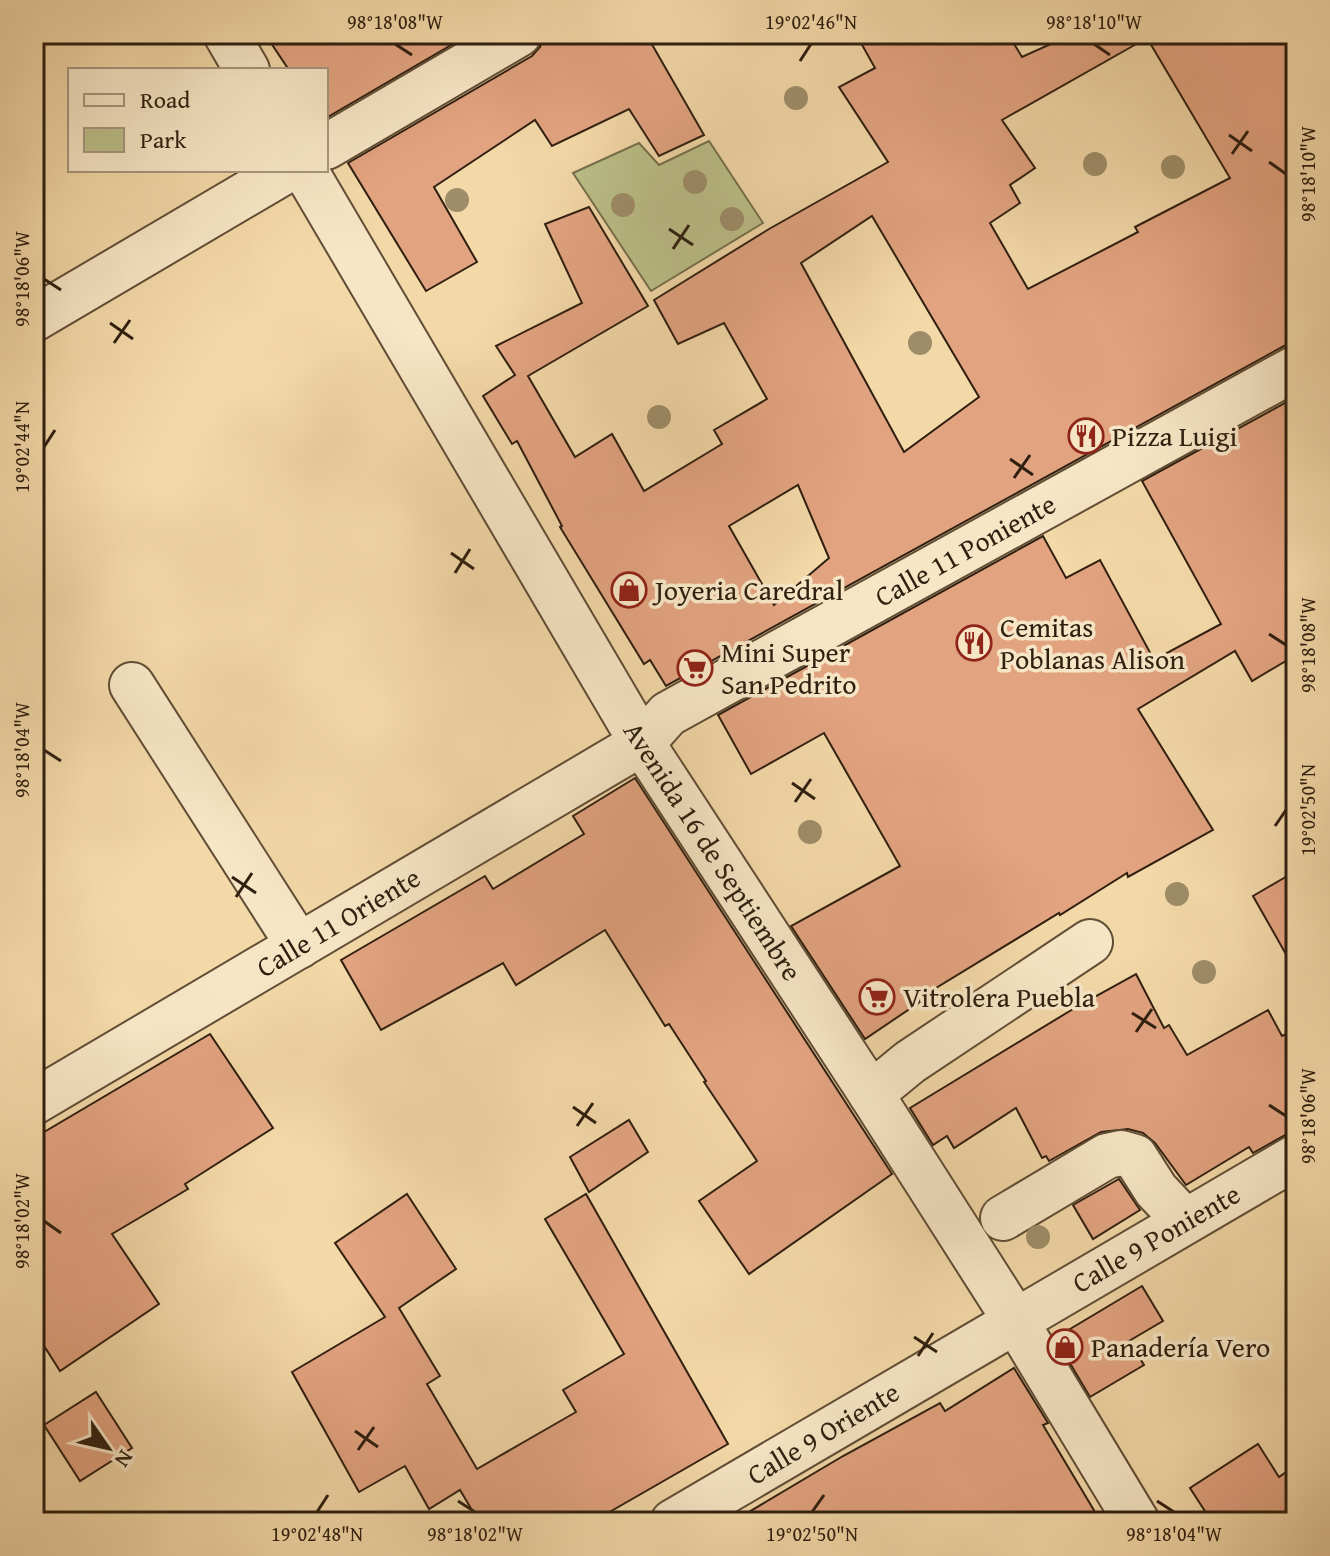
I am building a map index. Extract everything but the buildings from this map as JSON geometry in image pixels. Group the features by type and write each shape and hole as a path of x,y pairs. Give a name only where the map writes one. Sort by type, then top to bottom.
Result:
{"street":[{"path":"226,34 246,68"},
{"path":"328,146 519,34"},
{"path":"34,319 284,172"},
{"name":"Avenida 16 de Septiembre","path":"306,172 642,743 1015,1320 1137,1522"},
{"name":"Calle 11 Poniente","path":"642,743 668,714 1296,368"},
{"path":"132,685 299,946"},
{"name":"Calle 11 Oriente","path":"34,1102 642,743"},
{"path":"871,1094 910,1062 1090,942"},
{"path":"1003,1218 1107,1156 1121,1153 1135,1157 1156,1190 1185,1221"},
{"name":"Calle 9 Poniente","path":"1015,1320 1296,1157"},
{"name":"Calle 9 Oriente","path":"673,1522 1015,1320"}],"green space":[{"path":"709,141 763,223 651,291 573,173 639,143 659,165"}],"place":[{"name":"Pizza Luigi","path":"1086,436"},
{"name":"Joyeria Caredral","path":"629,590"},
{"name":"Cemitas Poblanas Alison","path":"974,643"},
{"name":"Mini Super San Pedrito","path":"695,668"},
{"name":"Vitrolera Puebla","path":"877,997"},
{"name":"Panadería Vero","path":"1065,1347"}]}
